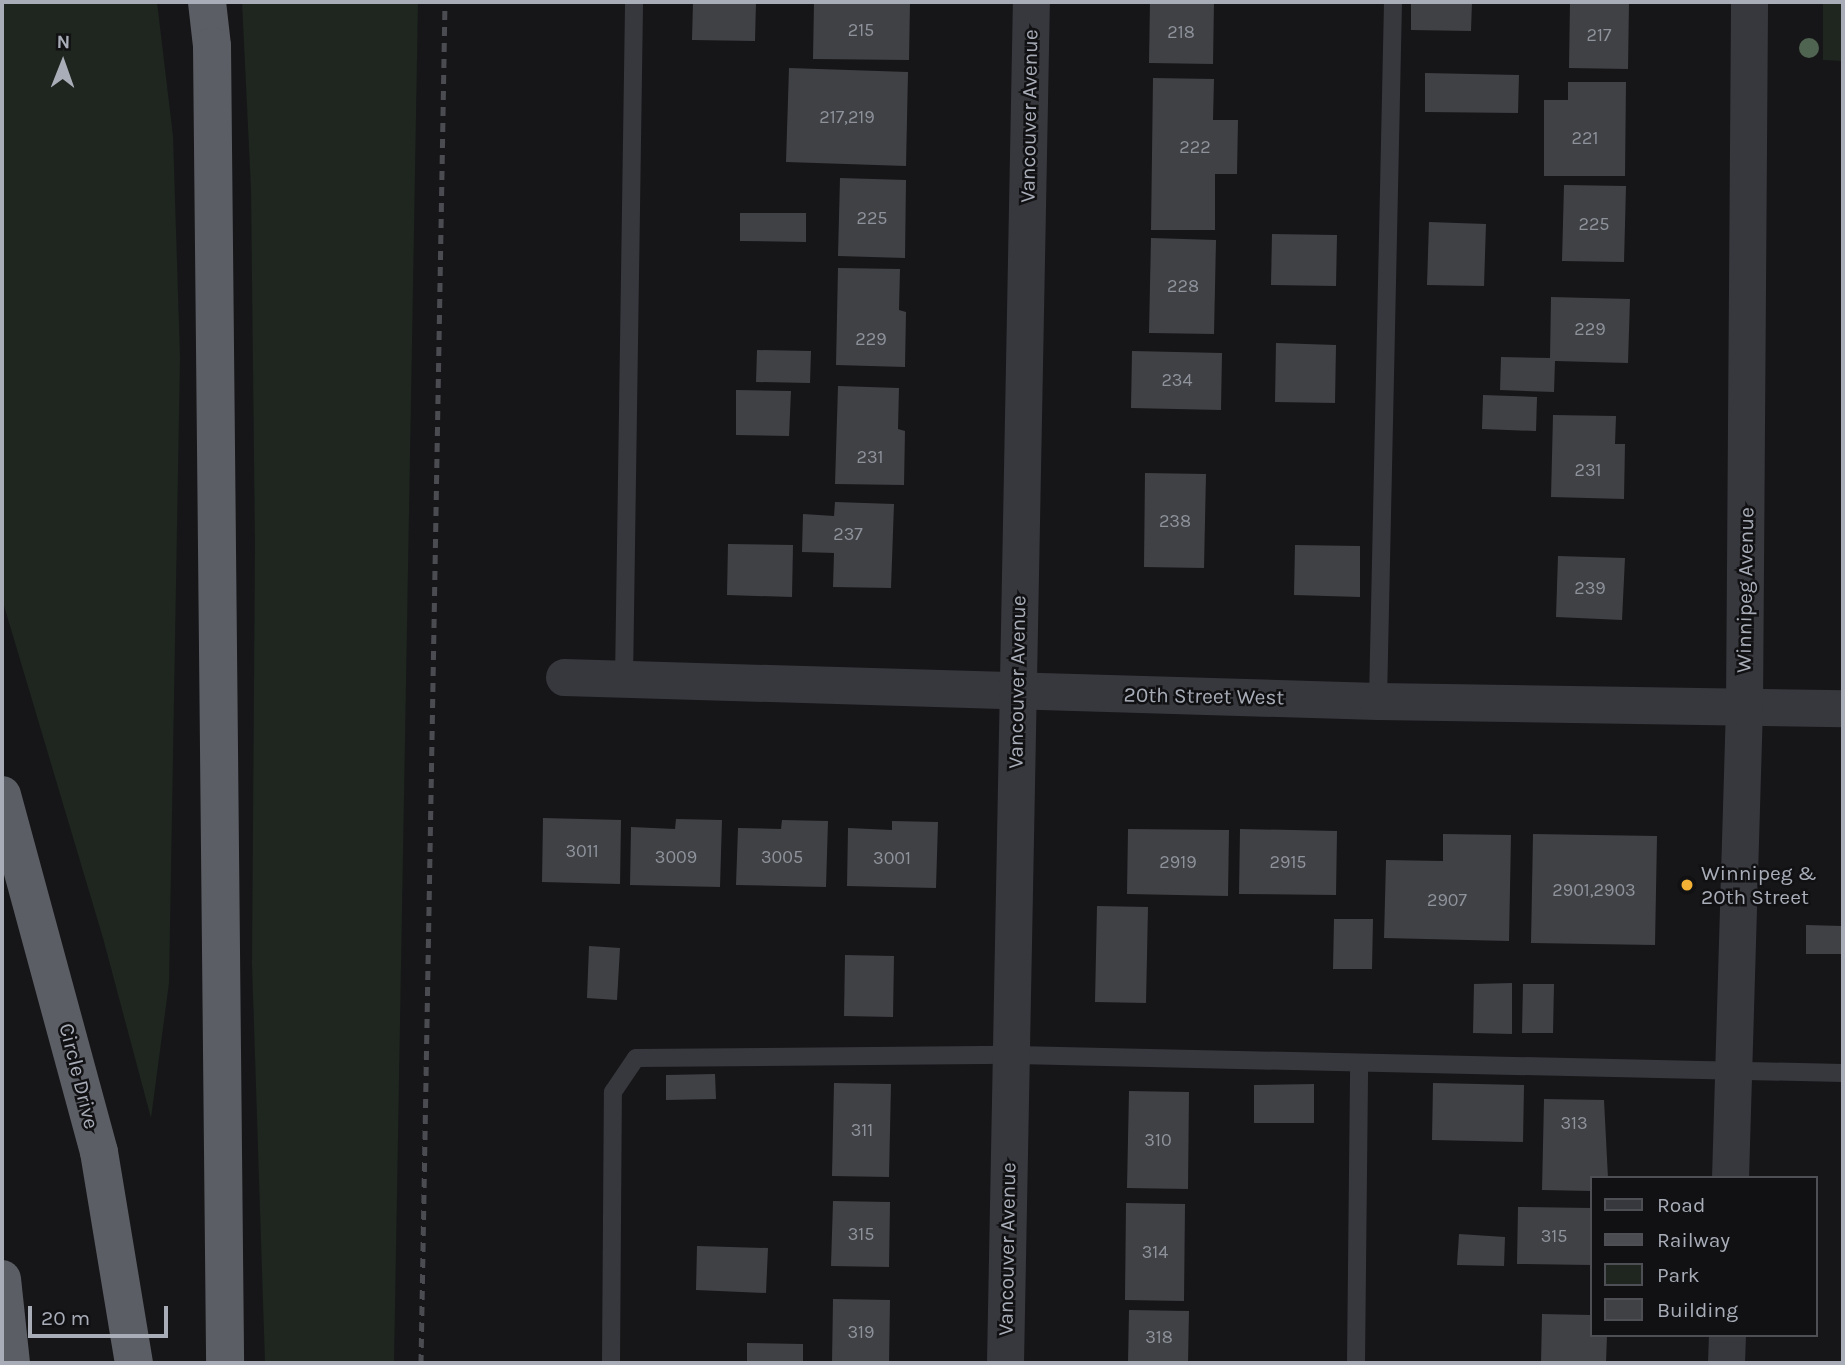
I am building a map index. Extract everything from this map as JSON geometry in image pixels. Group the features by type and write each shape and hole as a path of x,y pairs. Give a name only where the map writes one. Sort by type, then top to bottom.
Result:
{"highway":[{"path":"207,2 212,46 225,1363"},
{"name":"Circle Drive","path":"2,795 99,1152 134,1363"},
{"path":"2,1279 11,1363"}],"street":[{"name":"Vancouver Avenue","path":"1005,1363 1031,2"},
{"name":"Winnipeg Avenue","path":"1730,1176 1744,706 1749,2"},
{"name":"20th Street West","path":"564,677 1378,701 1843,708"},
{"path":"1726,1363 1727,1337"}],"lane":[{"path":"624,680 635,2"},
{"path":"1378,701 1392,2"},
{"path":"611,1363 613,1092 636,1058 1011,1055 1843,1073"},
{"path":"1356,1363 1359,1063"}],"green space":[{"path":"2,2 157,2 173,136 180,357 169,983 151,1118 103,938 2,599"},
{"path":"242,2 418,2 394,1363 265,1363 252,964 255,546 251,189"},
{"path":"1823,2 1843,2 1843,61 1823,60"}],"building":[{"path":"693,2 756,2 755,41 692,40"},
{"path":"814,2 910,2 909,60 813,59"},
{"path":"1150,2 1214,2 1213,64 1149,63"},
{"path":"1411,2 1472,2 1471,31 1411,30"},
{"path":"1570,2 1629,2 1628,69 1569,68"},
{"path":"789,68 908,72 906,166 786,162"},
{"path":"1425,73 1519,75 1518,113 1425,112"},
{"path":"1153,78 1214,79 1213,120 1238,120 1237,174 1215,174 1215,230 1151,230"},
{"path":"1568,82 1626,82 1625,176 1544,176 1544,100 1568,100"},
{"path":"840,178 906,180 905,258 838,256"},
{"path":"1564,185 1626,186 1624,262 1562,261"},
{"path":"740,213 806,213 806,242 740,241"},
{"path":"1429,222 1486,224 1484,286 1427,285"},
{"path":"1272,234 1337,235 1336,286 1271,285"},
{"path":"1151,238 1216,240 1214,334 1149,333"},
{"path":"838,268 900,269 899,310 906,312 905,367 836,365"},
{"path":"1551,297 1630,299 1628,363 1555,361 1554,392 1500,390 1501,357 1550,358"},
{"path":"1276,343 1336,345 1335,403 1275,402"},
{"path":"757,350 811,351 810,383 756,382"},
{"path":"1132,351 1222,353 1221,410 1131,408"},
{"path":"838,386 899,388 898,429 905,431 904,485 835,484"},
{"path":"736,390 791,391 789,436 736,435"},
{"path":"1483,395 1537,397 1536,431 1482,429"},
{"path":"1553,415 1616,416 1615,444 1625,444 1624,499 1551,497"},
{"path":"1145,473 1206,474 1204,568 1144,567"},
{"path":"835,502 894,504 891,588 833,587 834,553 802,552 803,514 834,516"},
{"path":"728,544 793,545 792,597 727,595"},
{"path":"1295,545 1360,546 1360,597 1294,595"},
{"path":"1558,556 1625,558 1622,620 1556,617"},
{"path":"543,818 621,820 620,884 542,882"},
{"path":"676,819 722,820 720,887 630,885 631,827 675,829"},
{"path":"782,820 828,821 826,887 736,885 738,828 781,829"},
{"path":"892,821 938,822 936,888 847,886 848,828 892,830"},
{"path":"1128,829 1229,830 1228,896 1127,894"},
{"path":"1240,829 1337,831 1336,895 1239,894"},
{"path":"1443,834 1511,835 1509,941 1384,938 1386,860 1443,861"},
{"path":"1533,834 1657,836 1655,945 1531,943"},
{"path":"1097,906 1148,907 1146,1003 1095,1002"},
{"path":"1334,919 1373,919 1372,969 1333,969"},
{"path":"1806,925 1843,926 1843,954 1806,954"},
{"path":"589,946 620,948 617,1000 587,998"},
{"path":"845,955 894,956 893,1017 844,1016"},
{"path":"1512,983 1512,1034 1473,1033 1474,984"},
{"path":"1523,984 1554,984 1553,1033 1522,1033"},
{"path":"715,1074 716,1099 666,1100 666,1075"},
{"path":"834,1083 891,1084 889,1177 832,1176"},
{"path":"1433,1083 1524,1085 1523,1142 1432,1140"},
{"path":"1314,1084 1314,1123 1254,1123 1254,1085"},
{"path":"1129,1091 1189,1092 1188,1189 1127,1188"},
{"path":"1544,1099 1604,1100 1608,1176 1590,1176 1590,1191 1542,1190"},
{"path":"833,1201 890,1202 889,1267 831,1266"},
{"path":"1126,1203 1185,1204 1184,1301 1125,1300"},
{"path":"1518,1207 1590,1208 1590,1265 1517,1264"},
{"path":"1459,1234 1505,1237 1504,1266 1457,1265"},
{"path":"697,1246 768,1248 766,1293 696,1290"},
{"path":"833,1299 890,1300 889,1363 832,1363"},
{"path":"1129,1310 1189,1311 1188,1363 1128,1363"},
{"path":"1542,1314 1590,1315 1590,1337 1607,1337 1606,1363 1541,1363"},
{"path":"747,1343 803,1344 803,1363 747,1363"}],"railway":[{"path":"421,1363 445,2"}],"place":[{"name":"Winnipeg & 20th Street","path":"1687,885"}]}
